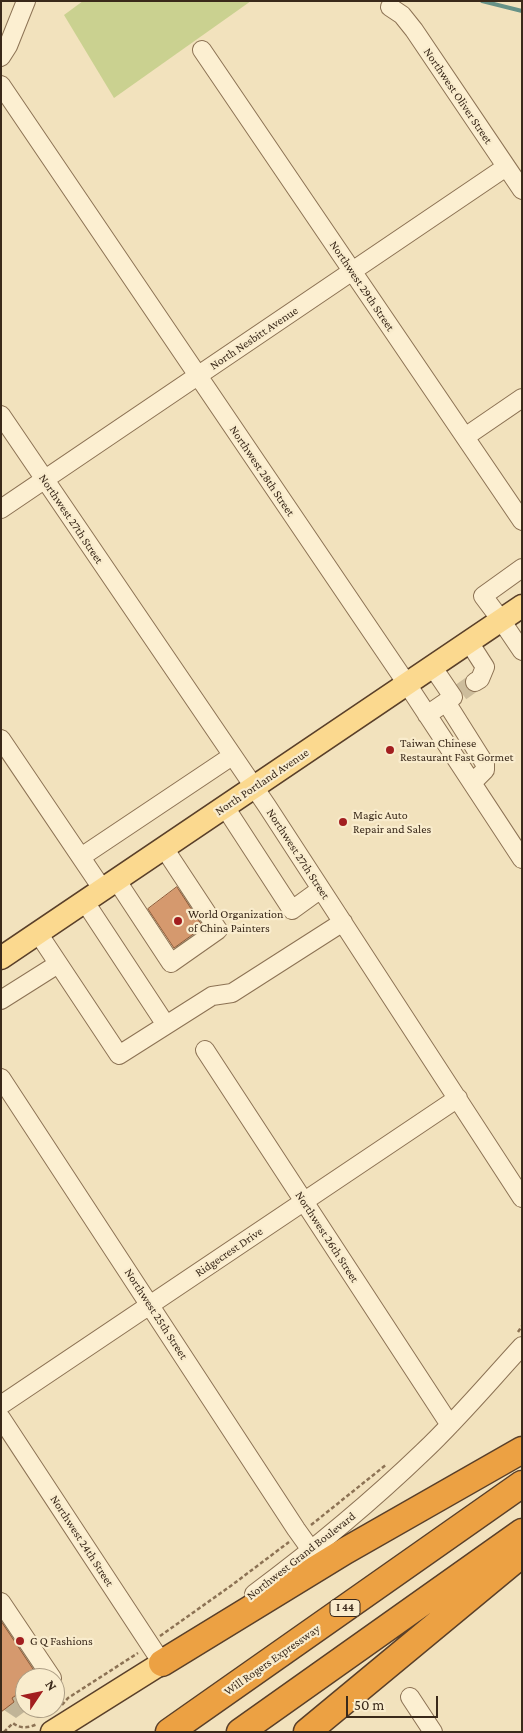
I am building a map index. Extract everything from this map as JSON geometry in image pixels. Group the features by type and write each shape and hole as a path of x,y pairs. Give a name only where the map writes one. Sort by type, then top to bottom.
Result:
{"highway":[{"path":"162,1663 345,1550 522,1450"},
{"name":"Will Rogers Expressway","path":"169,1732 522,1484"},
{"path":"240,1732 522,1532"},
{"path":"307,1732 522,1554"}],"main road":[{"name":"North Portland Avenue","path":"1,958 522,606"},
{"name":"Northwest Grand Boulevard","path":"46,1727 162,1663"}],"street":[{"path":"1,56 8,46 26,1"},
{"name":"Northwest Oliver Street","path":"390,6 402,15 414,30 522,190"},
{"name":"Northwest 29th Street","path":"202,50 522,521"},
{"name":"Northwest 28th Street","path":"1,84 522,859"},
{"name":"North Nesbitt Avenue","path":"1,509 506,167"},
{"path":"465,437 522,398"},
{"name":"Northwest 27th Street","path":"1,415 254,787 522,1198"},
{"path":"522,568 483,596 522,651"},
{"path":"427,715 480,679 485,666 469,642"},
{"path":"432,666 459,693 468,737 485,764 485,770 472,783"},
{"path":"448,747 468,737"},
{"path":"1,739 81,857 110,885 171,963 218,930 164,848"},
{"path":"81,857 232,756"},
{"path":"225,807 292,910 321,889"},
{"path":"85,902 166,1025"},
{"path":"38,933 119,1055 212,996 232,993 343,922"},
{"path":"1,1000 58,964"},
{"name":"Northwest 26th Street","path":"205,1050 450,1425"},
{"name":"Northwest 25th Street","path":"1,1078 311,1550"},
{"name":"Ridgecrest Drive","path":"1,1405 458,1098"},
{"name":"Northwest Grand Boulevard","path":"162,1663 311,1550 379,1493 450,1425 522,1346"},
{"name":"Northwest 24th Street","path":"1,1418 162,1663"},
{"path":"1,1602 45,1668"},
{"path":"410,1696 433,1732"}],"path":[{"path":"312,1525 394,1459"},
{"path":"163,1633 287,1543"},
{"path":"77,1692 133,1656"},
{"path":"4,1732 14,1723 19,1727 26,1728 46,1727"}],"green space":[{"path":"83,1 251,1 114,98 64,15"}],"building":[{"name":"World Organization of China Painters","path":"177,887 203,927 174,948 148,909"},
{"path":"1,1621 32,1668 15,1668 15,1696 12,1698 14,1702 1,1712"}],"waterway":[{"path":"482,1 522,11"}],"tunnel":[{"path":"461,692 475,682"}],"place":[{"name":"Taiwan Chinese Restaurant Fast Gormet","path":"390,750"},
{"name":"Magic Auto Repair and Sales","path":"343,822"},
{"name":"World Organization of China Painters","path":"178,921"},
{"name":"G Q Fashions","path":"20,1641"}]}
